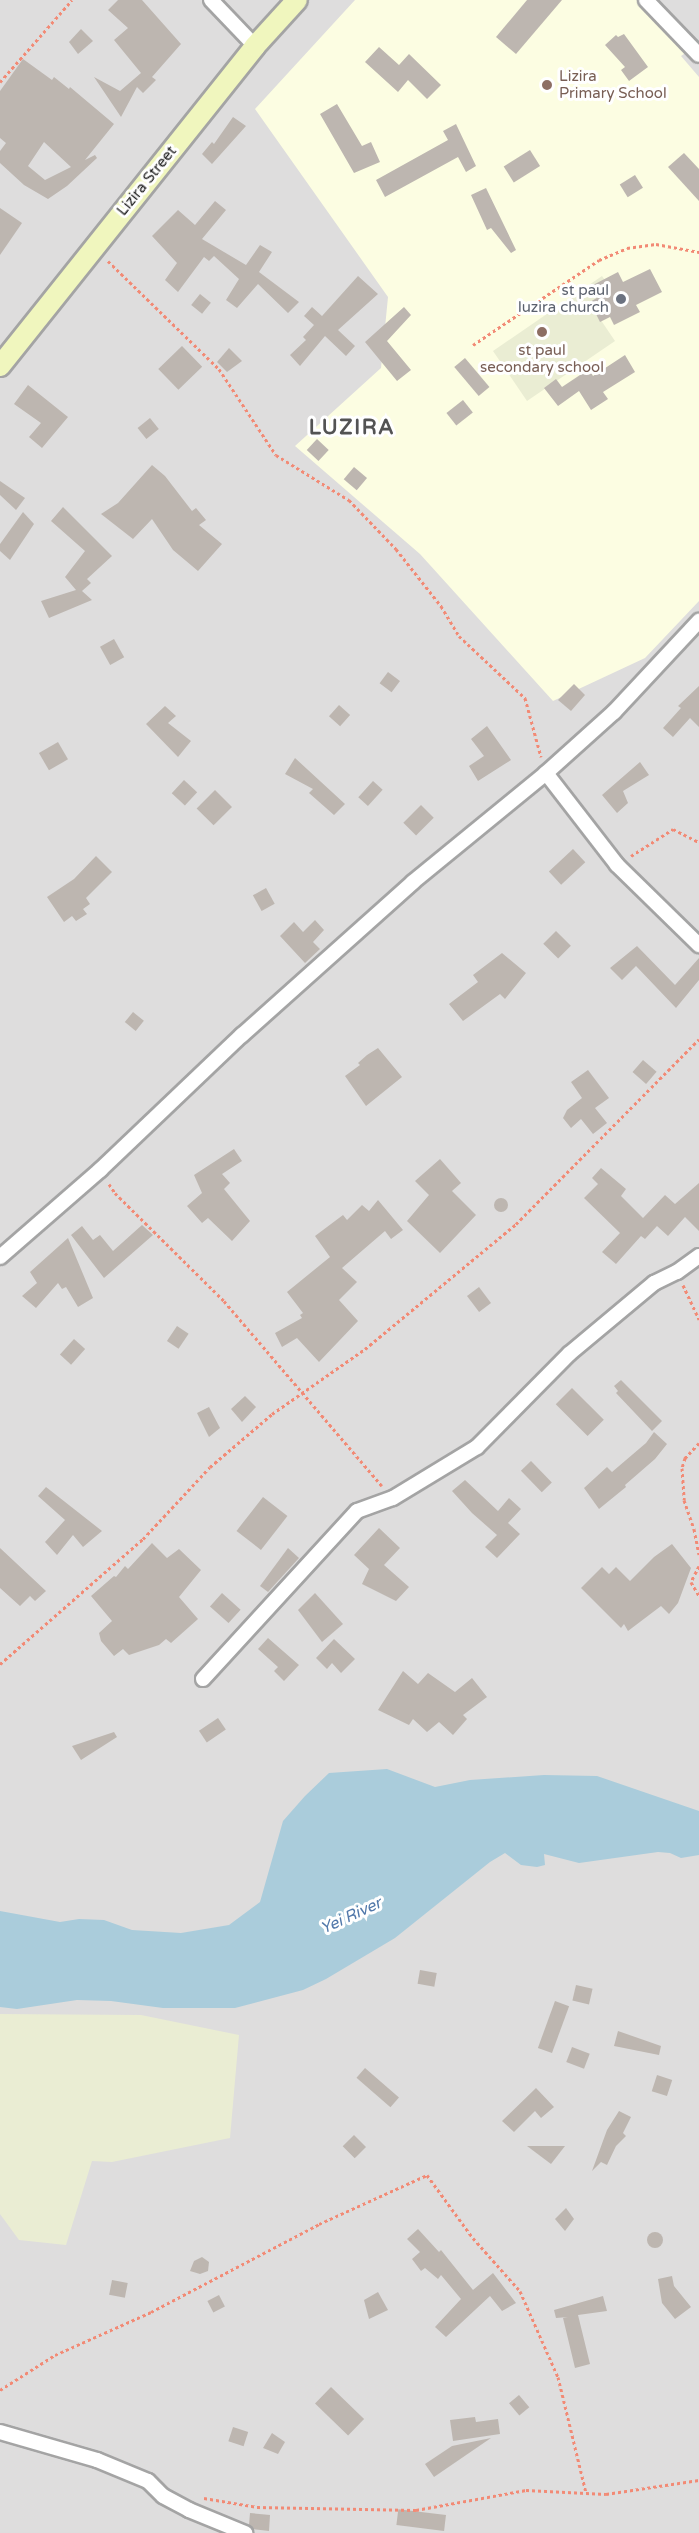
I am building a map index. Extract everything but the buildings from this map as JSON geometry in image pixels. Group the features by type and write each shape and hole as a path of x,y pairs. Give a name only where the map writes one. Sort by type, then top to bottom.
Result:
{"street":[{"path":"211,0 255,46"},
{"name":"Lizira Street","path":"0,366 255,46 297,0"},
{"path":"646,0 699,55"},
{"path":"0,1257 100,1170 242,1035 344,943 473,831 546,773 614,712 699,621"},
{"path":"546,773 617,866 699,945"},
{"path":"203,1678 357,1511 393,1498 477,1447 569,1354 654,1283 677,1272 699,1256"},
{"path":"0,2432 97,2460 148,2481 163,2496 189,2510 245,2533"}],"path":[{"path":"0,82 72,0"},
{"path":"473,345 599,260 627,248 656,244 699,252"},
{"path":"93,248 219,369 276,455 349,500 396,549 441,606 459,636 525,698 546,773"},
{"path":"617,866 674,829 699,842"},
{"path":"0,1664 143,1539 210,1467 272,1414 365,1349 516,1224 699,1039"},
{"path":"100,1170 115,1193 224,1301 393,1498"},
{"path":"677,1272 699,1318"},
{"path":"699,1443 685,1458 682,1468 684,1500 694,1529 699,1555"},
{"path":"699,1566 691,1582 699,1596"},
{"path":"0,2390 55,2355 151,2312 318,2224 427,2175 473,2238 520,2290 558,2377 586,2493"},
{"path":"197,2498 257,2507 416,2510 526,2490 606,2493 699,2480"}],"shaded area":[{"path":"0,0 699,0 699,2533 0,2533"},
{"name":"st paul secondary school","path":"355,0 639,0 690,50 681,56 699,77 699,601 645,658 553,701 420,554 295,446 381,368 388,297 255,109"},
{"path":"602,276 611,289 590,304 615,341 527,401 493,351"},
{"path":"0,2014 141,2015 239,2035 230,2138 112,2162 92,2161 66,2245 19,2240 0,2214"}],"water":[{"name":"Yei River","path":"387,1769 435,1787 470,1780 544,1775 597,1776 699,1811 699,1855 681,1858 670,1853 658,1852 579,1863 544,1854 545,1865 537,1867 521,1865 505,1853 490,1862 395,1938 326,1979 303,1990 235,2008 163,2008 111,2001 77,2000 17,2009 0,2007 0,1911 60,1922 79,1919 104,1920 132,1930 181,1933 229,1925 260,1902 283,1821 305,1796 329,1773"}],"place":[{"name":"Lizira Primary School","path":"547,85"},
{"name":"st paul luzira church","path":"621,299"},
{"name":"st paul secondary school","path":"542,332"}],"district":[{"name":"LUZIRA","path":"352,428"}]}
